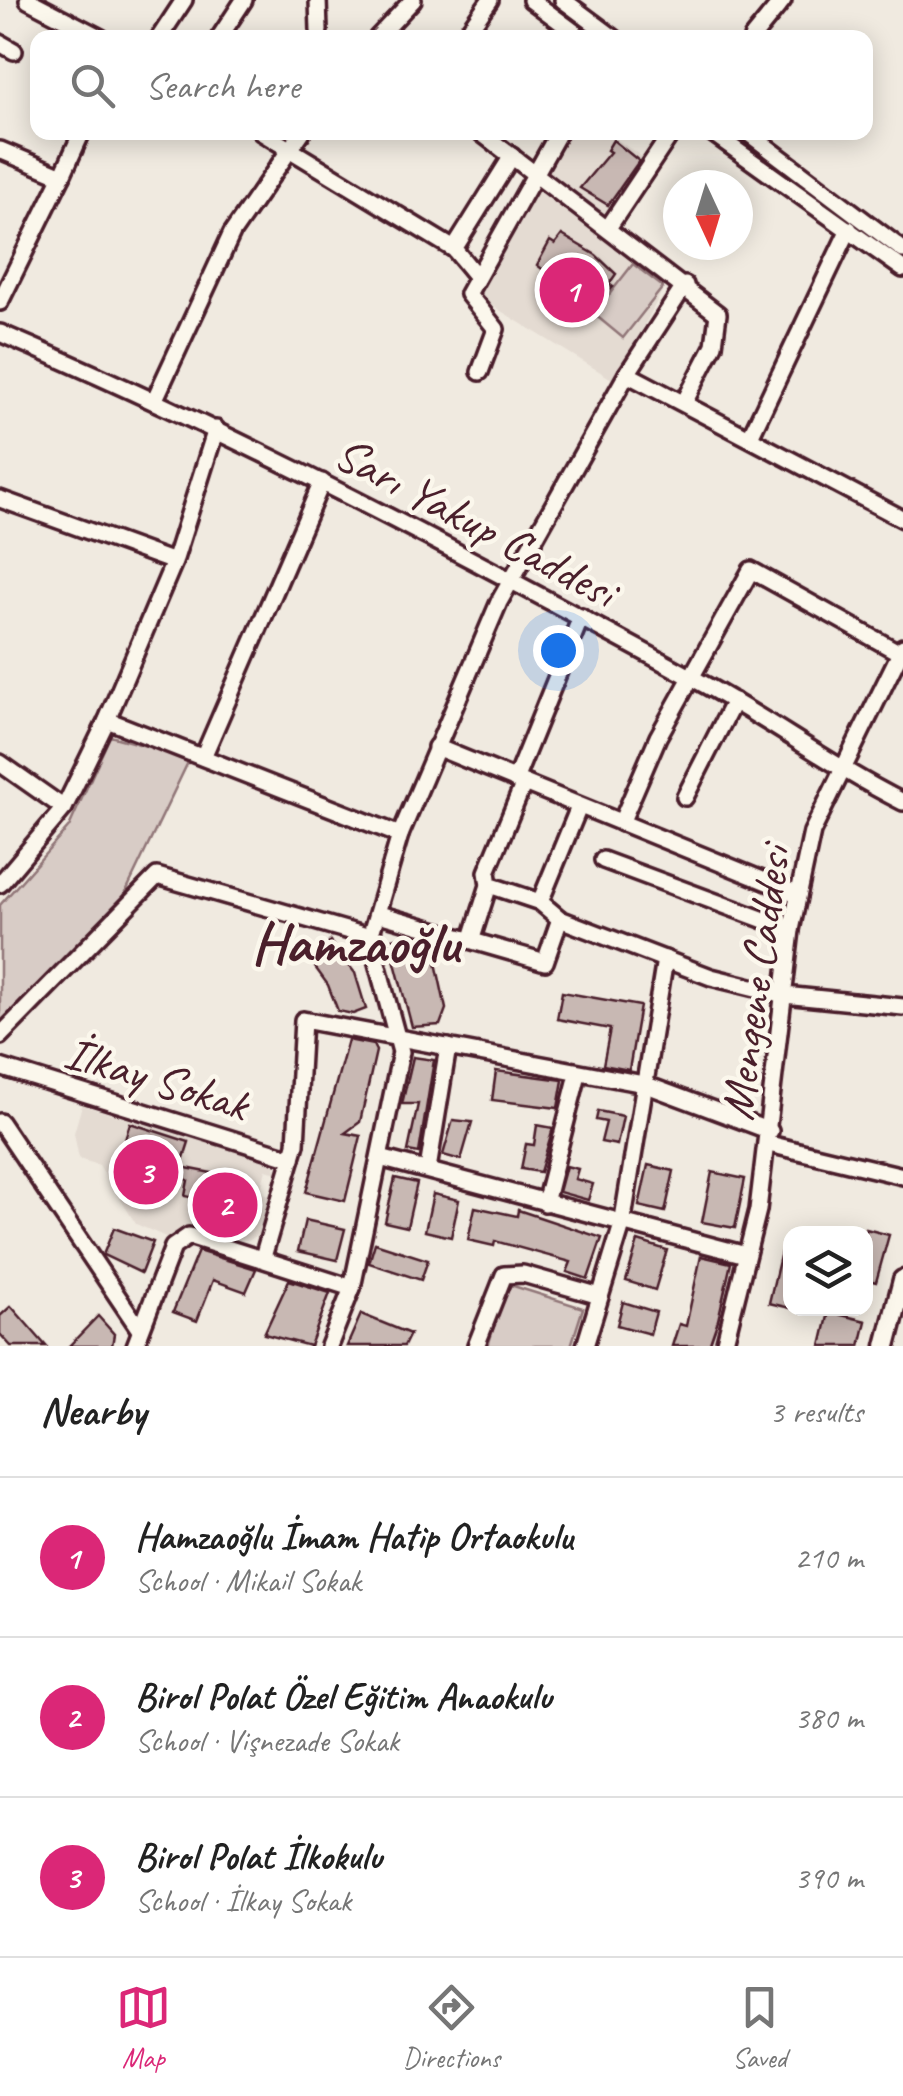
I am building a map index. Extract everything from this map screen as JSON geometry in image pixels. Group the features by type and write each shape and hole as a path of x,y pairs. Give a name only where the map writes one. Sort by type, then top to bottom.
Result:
{"main road":[{"path":"886,1346 903,1280"}],"street":[{"path":"28,0 86,30"},
{"path":"164,30 184,0"},
{"path":"224,30 244,0"},
{"path":"318,0 319,30"},
{"path":"385,30 413,0"},
{"path":"469,30 490,0"},
{"path":"531,0 571,30"},
{"path":"564,0 603,30"},
{"path":"759,30 783,0"},
{"path":"0,302 78,140"},
{"path":"273,140 454,249 477,277"},
{"path":"155,399 232,234 297,140"},
{"path":"491,140 706,300 720,322 714,345 684,403"},
{"path":"480,372 496,329 468,294 555,140"},
{"path":"608,228 667,140"},
{"path":"722,140 903,268"},
{"path":"758,140 903,250"},
{"path":"0,150 62,176"},
{"path":"454,249 512,156"},
{"path":"750,437 849,229"},
{"path":"330,1346 352,1288 400,1052 370,938 400,836 512,580 628,374 686,286"},
{"name":"Sarı Yakup Caddesi","path":"0,333 155,399 512,580 734,701 844,773 903,802"},
{"path":"628,374 903,519"},
{"path":"0,884 64,808 107,720 174,562 216,429"},
{"path":"202,757 322,482"},
{"path":"0,499 174,562"},
{"path":"621,823 658,737 751,570 901,650"},
{"path":"472,938 490,885 487,872 581,617"},
{"name":"Mengene Caddesi","path":"724,1346 769,1137 791,930 812,832 901,650"},
{"path":"685,797 734,701"},
{"path":"107,720 400,836"},
{"path":"436,747 797,894"},
{"path":"0,763 64,808"},
{"path":"540,902 578,807"},
{"path":"604,860 791,930"},
{"path":"0,1036 158,876 370,938"},
{"path":"490,885 540,902 560,919 711,977 784,995 903,1007"},
{"path":"379,914 544,962 560,919"},
{"path":"584,1346 622,1225 664,959"},
{"path":"262,1257 299,1127 302,1020 644,1084 769,1137 903,1176"},
{"path":"428,1169 448,1047"},
{"name":"İlkay Sokak","path":"0,1068 292,1158"},
{"path":"545,1203 578,1074"},
{"path":"0,1122 138,1341"},
{"path":"380,1158 746,1255"},
{"path":"138,1341 173,1247 180,1240 199,1236 352,1288"},
{"path":"476,1346 504,1276 522,1274 600,1296"}],"shaded area":[{"path":"564,140 618,140 645,159 608,217 549,172 548,164"},
{"path":"547,191 666,284 615,381 478,297 535,194"},
{"path":"633,264 663,287 623,338 594,314"},
{"path":"110,736 190,758 120,904 0,1024 0,905 69,827"},
{"path":"82,1105 274,1163 277,1173 266,1170 260,1192 270,1196 258,1234 250,1240 229,1239 186,1226 168,1238 136,1224 99,1165 79,1159 74,1133"},
{"path":"507,1284 583,1308 571,1346 488,1346"}],"building":[{"path":"613,140 639,161 608,205 580,188 610,152 607,150"},
{"path":"562,235 596,255 616,274 609,284 613,287 592,308 537,265 550,241 555,244"},
{"path":"403,936 405,942 423,938 426,945 432,944 446,1009 440,1025 412,1027 389,940"},
{"path":"330,941 355,973 366,1009 353,1014 338,1011 328,985 312,963"},
{"path":"562,992 640,1006 629,1070 603,1065 610,1029 557,1019"},
{"path":"348,1040 373,1045 376,1051 360,1122 345,1133 361,1136 345,1201 306,1192"},
{"path":"413,1057 434,1060 419,1153 408,1151 418,1104 402,1104"},
{"path":"496,1071 563,1080 558,1108 492,1100"},
{"path":"598,1111 623,1116 617,1145 601,1142 606,1122 596,1120"},
{"path":"453,1120 472,1122 461,1160 443,1155"},
{"path":"130,1123 189,1142 181,1167 227,1176 222,1203 185,1196 188,1180 119,1158"},
{"path":"537,1125 553,1128 540,1172 521,1169 526,1144 534,1145"},
{"path":"648,1165 674,1171 665,1212 639,1206"},
{"path":"566,1166 578,1169 575,1179 593,1184 588,1200 559,1192"},
{"path":"712,1172 745,1179 735,1228 702,1222"},
{"path":"395,1178 417,1183 407,1227 385,1222"},
{"path":"433,1194 459,1200 451,1237 425,1231"},
{"path":"475,1207 517,1216 518,1210 602,1238 588,1279 567,1272 571,1262 495,1241 494,1246 468,1240"},
{"path":"305,1220 345,1229 337,1260 298,1251"},
{"path":"114,1228 153,1242 141,1273 103,1255"},
{"path":"873,1231 889,1235 876,1282 873,1281"},
{"path":"638,1241 667,1250 655,1290 626,1281"},
{"path":"375,1243 428,1260 421,1280 369,1263"},
{"path":"198,1251 256,1269 246,1292 213,1280 197,1321 173,1312"},
{"path":"781,1252 783,1252 783,1306 769,1303"},
{"path":"701,1256 731,1263 718,1320 709,1346 672,1346 679,1324 686,1326"},
{"path":"289,1280 330,1293 310,1346 264,1334"},
{"path":"623,1302 656,1312 650,1334 617,1325"},
{"path":"11,1306 46,1346 11,1346 0,1334 0,1316"},
{"path":"361,1314 410,1334 404,1346 347,1346"},
{"path":"98,1316 114,1334 112,1346 69,1346"},
{"path":"828,1316 866,1321 860,1346 821,1346"}],"place":[{"name":"Hamzaoğlu İmam Hatip Ortaokulu","path":"572,290"},
{"name":"Birol Polat İlkokulu","path":"146,1172"},
{"name":"Birol Polat Özel Eğitim Anaokulu","path":"225,1205"}],"district":[{"name":"Hamzaoğlu","path":"355,942"}]}
